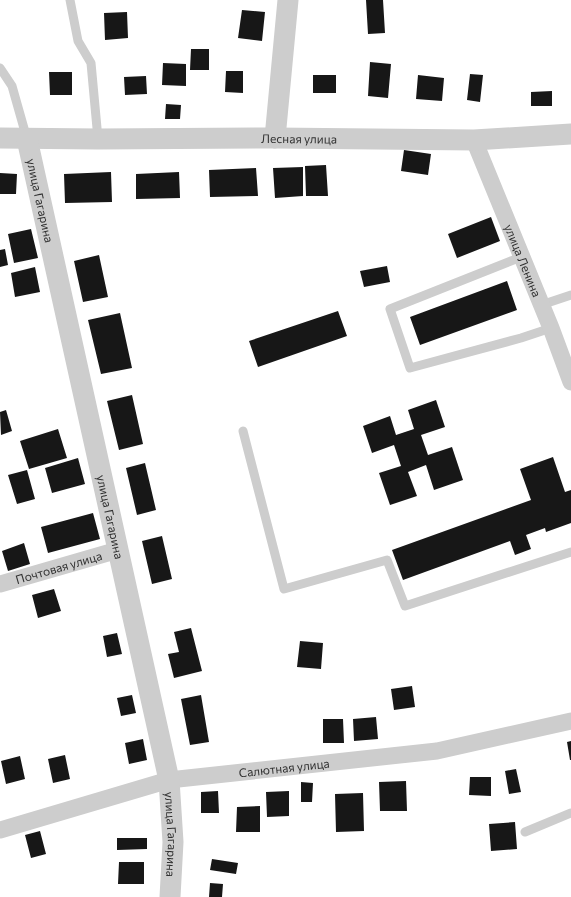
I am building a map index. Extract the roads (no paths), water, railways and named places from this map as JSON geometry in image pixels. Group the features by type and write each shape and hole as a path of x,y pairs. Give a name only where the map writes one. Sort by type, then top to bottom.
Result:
{"street":[{"path":"274,138 288,0"},
{"name":"Лесная улица","path":"0,138 474,140 571,134"},
{"name":"улица Гагарина","path":"27,139 169,780 173,842 170,897"},
{"name":"улица Ленина","path":"474,140 551,328 571,382"},
{"name":"Почтовая улица","path":"0,584 118,550"},
{"name":"Салютная улица","path":"0,830 169,780 437,752 571,721"}],"lane":[{"path":"70,0 78,41 91,63 98,139"},
{"path":"0,68 12,86 27,139"},
{"path":"522,257 390,309 410,368 522,338 551,328"},
{"path":"541,305 571,295"},
{"path":"243,431 284,589 387,560 405,606 571,552"},
{"path":"525,832 571,813"}]}
